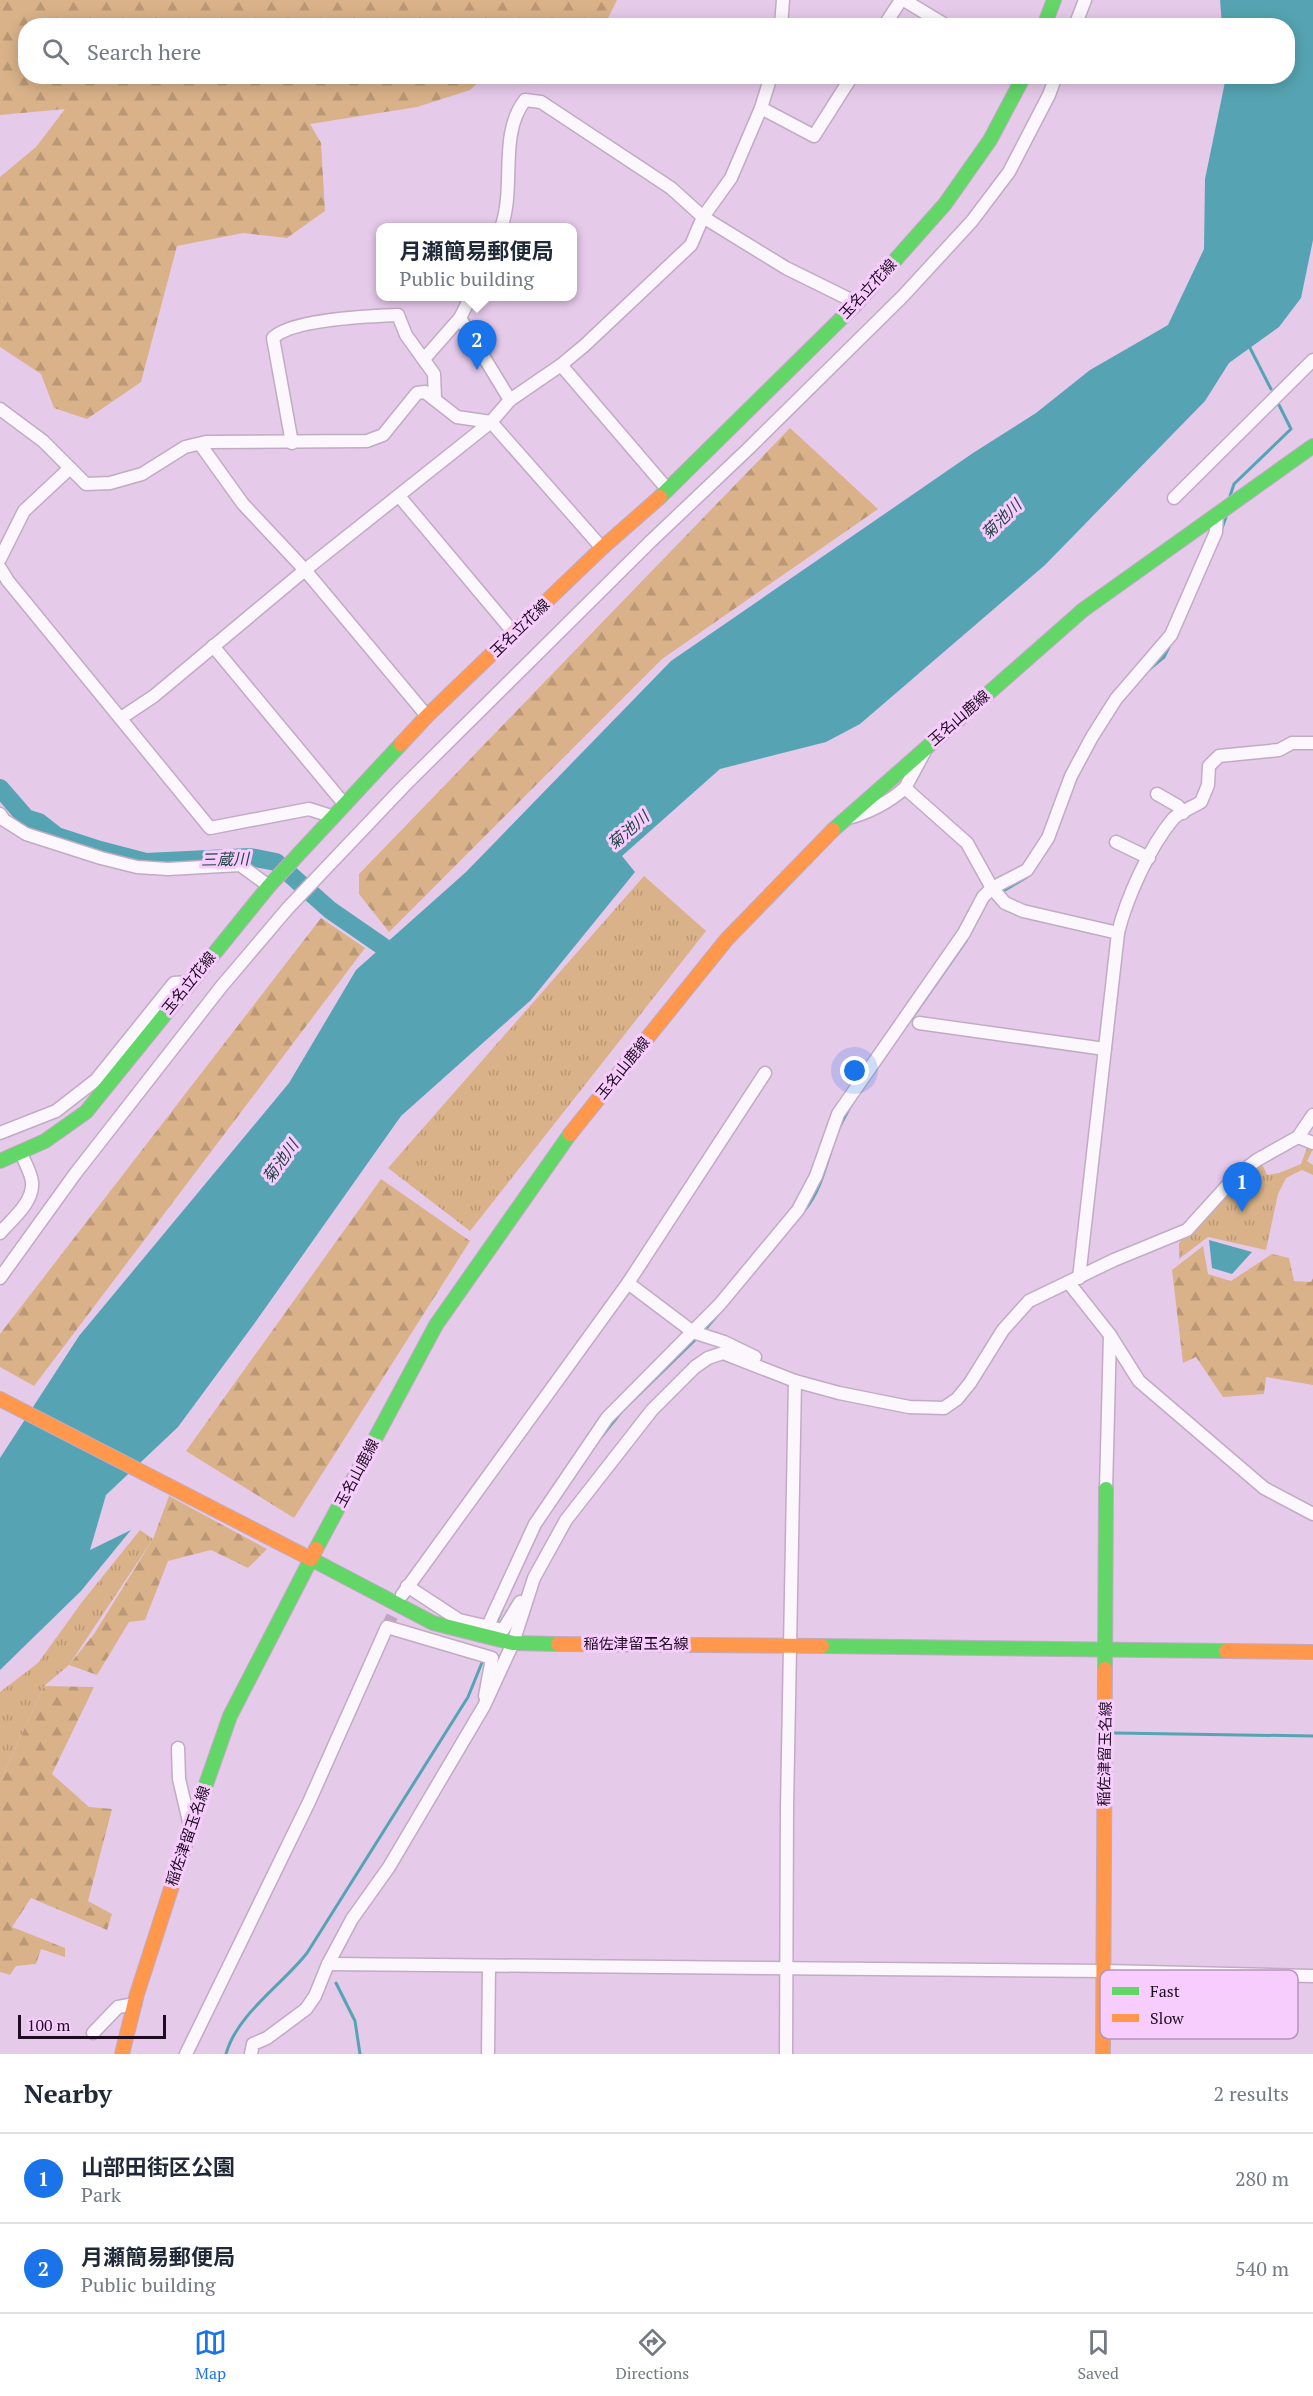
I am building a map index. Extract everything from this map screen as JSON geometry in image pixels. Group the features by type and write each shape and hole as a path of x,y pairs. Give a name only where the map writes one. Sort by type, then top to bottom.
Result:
{"main road":[{"path":"1047,18 1054,0"},
{"name":"玉名立花線","path":"0,1161 22,1155 59,1134 86,1112 189,982 280,873 427,716 602,548 668,490 857,303 945,204 990,140 1020,84"},
{"name":"玉名山鹿線","path":"311,1559 436,1325 574,1128 727,939 843,819 1083,610 1312,448"},
{"path":"0,1399 311,1559"},
{"path":"1106,1489 1106,1648 1313,1652"},
{"name":"稲佐津留玉名線","path":"122,2054 135,2004 191,1827 230,1716 311,1559 433,1623 513,1643 1106,1648 1105,1970"},
{"name":"稲佐津留玉名線","path":"1103,2039 1103,2054"}],"street":[{"path":"782,18 783,0"},
{"path":"890,18 902,0 932,18"},
{"path":"1078,18 1085,0"},
{"path":"121,718 153,696 305,570 491,422 510,400 561,365 691,245 703,217 731,177 761,108 768,84"},
{"path":"761,108 814,136 847,84"},
{"path":"0,1278 75,1174 207,1006 299,897 413,776 903,296 972,221 1009,172 1053,84"},
{"path":"502,223 514,120 525,100 541,102 671,188 703,217 786,268 857,303"},
{"path":"424,359 460,318 469,301"},
{"path":"292,443 273,338 278,333 291,328 355,316 398,315 406,335 434,374 435,399"},
{"path":"460,318 510,400"},
{"path":"1173,498 1313,360"},
{"path":"561,365 668,490"},
{"path":"0,410 43,441 86,484 110,483 142,474 185,447 206,442 367,441 383,435 417,393 425,392 457,417 491,422 602,548"},
{"path":"200,444 243,504 305,570 427,716"},
{"path":"0,559 24,511 70,468"},
{"path":"399,496 514,633"},
{"path":"487,1628 535,1524 607,1418 720,1304 798,1210 816,1176 838,1114 964,933 983,897 992,888 1027,870 1048,838 1071,776 1092,737 1116,699 1171,635 1216,532 1219,513"},
{"path":"0,568 210,828 309,809 334,817"},
{"path":"213,646 345,805"},
{"path":"1313,743 1292,743 1279,750 1219,756 1209,766 1208,785 1201,802 1174,817 1149,858 1124,910 1118,933 1074,1280 1139,1381 1264,1488 1313,1514"},
{"path":"843,819 858,816 895,797 904,788 922,760 928,744"},
{"path":"904,788 967,843 992,888 1005,903 1023,911 1118,933"},
{"path":"1157,794 1179,806 1183,813"},
{"path":"0,814 4,820 26,834 101,858 137,867 240,865 269,886"},
{"path":"1116,842 1149,858"},
{"path":"0,1133 56,1111 96,1080 174,983 189,982"},
{"path":"919,1023 1105,1049"},
{"path":"765,1073 627,1283 405,1591 459,1620 503,1630 566,1520 590,1486 652,1410 696,1366 708,1358 723,1353 795,1381 875,1401 909,1407 944,1408 957,1399 970,1383 1003,1330 1029,1301 1114,1260 1187,1230 1236,1176 1257,1160 1298,1137 1313,1115"},
{"path":"1298,1137 1313,1143"},
{"path":"0,1233 28,1201 31,1191 32,1181 22,1155"},
{"path":"627,1283 693,1332 766,1362 770,1371"},
{"path":"1106,1489 1110,1335"},
{"path":"786,2054 787,1808 795,1381"},
{"path":"241,2054 252,2049 306,2009 315,1996 328,1964 352,1919 389,1867 484,1706 513,1643 534,1578"},
{"path":"186,2054 309,1802 387,1627 492,1658 484,1706"},
{"path":"178,1748 178,1779 191,1827"},
{"path":"328,1964 1100,1971"},
{"path":"488,2054 489,1967"},
{"path":"1298,1976 1313,1976"},
{"path":"93,2033 117,2007 135,2004"}],"green space":[{"path":"0,0 617,0 608,18 18,18 18,84 476,84 470,90 417,107 310,124 321,143 325,211 287,238 243,233 177,246 141,382 87,419 54,408 41,374 0,347 0,177 36,147 65,109 0,115"},
{"path":"790,428 878,509 662,659 389,932 359,894 359,874"},
{"path":"644,876 706,931 470,1231 388,1168"},
{"path":"321,918 365,948 34,1386 0,1367 0,1334"},
{"path":"1308,1145 1313,1149 1307,1161 1313,1165 1313,1175 1302,1170 1286,1178 1278,1194 1266,1250 1208,1237 1179,1259 1179,1243 1184,1236 1240,1177 1262,1164 1267,1175 1301,1164"},
{"path":"381,1179 470,1241 294,1518 186,1451"},
{"path":"1203,1246 1208,1274 1231,1281 1272,1254 1289,1258 1294,1281 1311,1282 1313,1278 1313,1385 1266,1377 1264,1394 1223,1397 1196,1357 1183,1363 1172,1270"},
{"path":"169,1496 267,1549 248,1568 211,1550 168,1561 145,1620 129,1622 97,1675 69,1665 94,1634 153,1539"},
{"path":"140,1530 153,1539 69,1665 44,1686 0,1782 0,1692 38,1663 82,1602"},
{"path":"44,1686 94,1687 52,1774 89,1807 112,1809 88,1901 112,1914 107,1930 31,1898 12,1927 65,1948 65,1957 41,1949 36,1964 16,1966 10,1975 0,1972 0,1782"}],"water":[{"name":"菊池川","path":"1220,0 1313,0 1313,240 1301,298 1279,327 1229,363 1205,401 1045,565 860,724 826,742 720,769 622,856 635,872 531,1000 401,1116 178,1427 106,1495 90,1550 131,1530 81,1591 0,1670 0,1458 79,1336 289,1083 356,970 466,872 671,661 973,453 1036,413 1090,370 1168,325 1204,249 1205,179 1225,84 1295,84 1295,18 1221,18"},
{"path":"1209,1240 1252,1252 1232,1274 1212,1268"}],"waterway":[{"path":"1249,346 1271,389"},
{"path":"1230,496 1234,484 1291,429 1279,405"},
{"path":"1221,531 1226,517"},
{"path":"1146,672 1164,657 1171,643"},
{"name":"三蔵川","path":"0,788 26,818 39,822 57,836 100,850 146,862 250,857 276,862 330,910 401,959"},
{"path":"1000,893 1029,874"},
{"path":"915,1014 966,941"},
{"path":"804,1211 816,1192 839,1128 852,1103"},
{"path":"704,1331 771,1251"},
{"path":"602,1436 622,1411 697,1338"},
{"path":"496,1624 502,1610"},
{"path":"226,2054 232,2039 250,2013 307,1953 468,1697 483,1660"},
{"path":"1115,1733 1313,1736"},
{"path":"336,1983 355,2021 360,2054"}],"tunnel":[{"path":"387,1627 401,1598"}],"traffic: fast":[{"path":"1047,18 1054,0"},
{"path":"660,497 857,303 945,204 990,140 1020,84"},
{"path":"833,830 1083,610 1313,446"},
{"path":"0,1161 45,1141 86,1112 269,886 401,744"},
{"path":"316,1549 436,1325 570,1134"},
{"path":"1105,1669 1106,1489"},
{"path":"190,1830 230,1716 311,1559 433,1623 513,1643 558,1644"},
{"path":"822,1646 1226,1651"}],"traffic: slow":[{"path":"401,744 427,716 602,548 660,497"},
{"path":"570,1134 727,939 833,830"},
{"path":"0,1399 311,1559 316,1549"},
{"path":"558,1644 822,1646"},
{"path":"1226,1651 1313,1652"},
{"path":"1103,1970 1105,1669"},
{"path":"122,2054 137,1994 190,1830"},
{"path":"1103,2039 1103,2054"}],"place":[{"name":"月瀬簡易郵便局","path":"477,370"},
{"name":"山部田街区公園","path":"1242,1212"}]}
